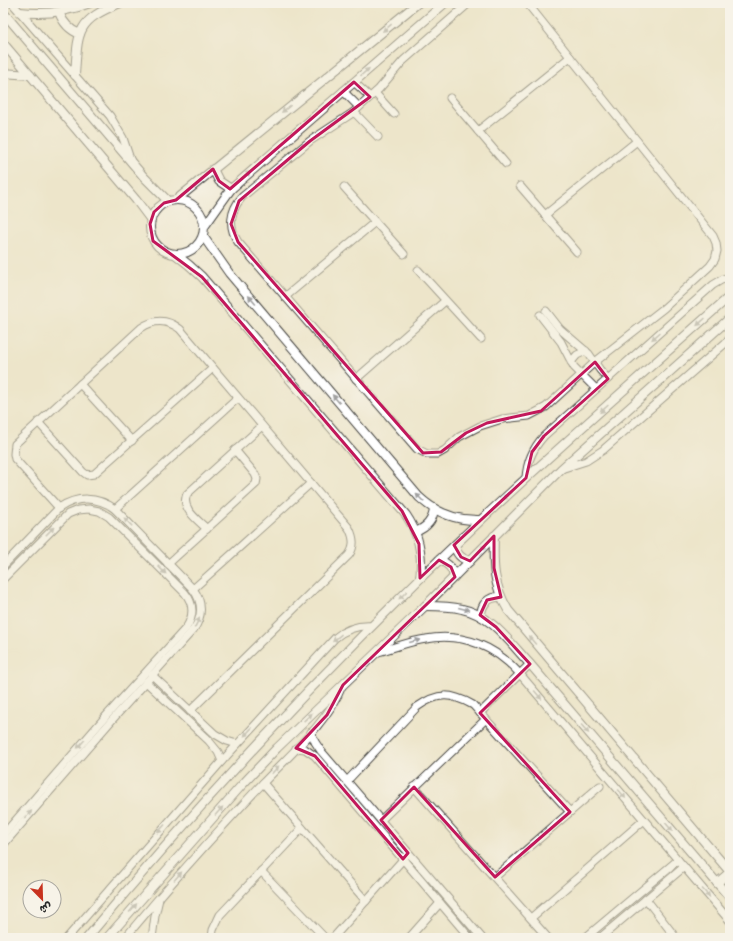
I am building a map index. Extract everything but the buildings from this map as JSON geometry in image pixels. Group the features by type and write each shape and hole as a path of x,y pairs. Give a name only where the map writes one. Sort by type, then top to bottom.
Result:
{"street":[{"path":"12,3 115,123 132,162"},
{"path":"20,12 42,14 59,12 72,10 90,3"},
{"path":"75,75 77,46 80,34 86,24 94,15 120,3"},
{"path":"3,12 151,186 172,201 185,201 197,209 202,218 204,227 203,236 192,250 184,254 166,252 156,244 150,233 150,220 157,208 172,201 213,169 418,3"},
{"path":"204,227 231,189 445,3"},
{"path":"469,3 402,61 372,95 356,109 310,141 242,197 234,209 231,224 235,238 285,297 417,449 430,455 441,452 459,437 480,426 502,419 529,416 552,404 595,362 680,294 710,266 716,255 716,247 713,236 527,3"},
{"path":"59,12 65,24 80,34"},
{"path":"3,43 136,200 150,220"},
{"path":"478,131 570,57"},
{"path":"3,73 30,75"},
{"path":"354,82 394,114"},
{"path":"344,91 378,137"},
{"path":"450,98 506,164"},
{"path":"545,215 637,140"},
{"path":"213,169 220,181 231,189"},
{"path":"520,186 577,252"},
{"path":"344,187 404,254"},
{"path":"285,297 376,222"},
{"path":"203,236 218,259 234,279 419,497 434,509 453,517 467,520 481,520"},
{"path":"175,254 202,277 402,511 415,532 420,551 420,578"},
{"path":"418,270 481,340"},
{"path":"526,478 530,458 539,441 713,285 730,277"},
{"path":"87,938 240,763 420,578 526,478 730,296"},
{"path":"356,379 445,301"},
{"path":"596,389 581,375 571,362 561,342 543,313 586,351 608,379"},
{"path":"107,938 259,766 295,730 425,606 561,469 730,318"},
{"path":"59,508 18,463 14,454 15,444 141,328 158,321 170,323 180,329 349,528 353,539 352,550 349,555 190,711"},
{"path":"561,469 586,461 603,450 730,339"},
{"path":"571,362 577,355 586,351"},
{"path":"38,422 81,471 87,475 92,475 213,368"},
{"path":"80,384 132,441"},
{"path":"115,509 238,398"},
{"path":"207,529 187,509 185,497 189,491 262,426"},
{"path":"168,564 256,484 257,479 255,474 235,450"},
{"path":"193,589 311,484"},
{"path":"3,566 59,508 70,501 90,499 103,502 115,509 193,589 201,607 199,622 193,630 65,762 3,835"},
{"path":"3,580 63,517 72,511 83,509 99,511 108,517 185,593 190,601 192,610 189,624 151,672 146,682 75,761 3,845"},
{"path":"415,532 422,529 428,523 434,509"},
{"path":"494,536 494,568 496,583 501,597 512,616 730,872 717,883"},
{"path":"31,537 38,543"},
{"path":"455,545 458,554 464,559 470,561"},
{"path":"439,560 451,567 454,577"},
{"path":"481,616 485,603 494,597 501,597"},
{"path":"425,606 458,608 470,611 481,616 496,627 530,664 730,898"},
{"path":"67,938 237,744 335,638 355,627 372,626"},
{"path":"378,652 426,639 445,637 464,639 482,645 498,653 520,674 730,921"},
{"path":"480,713 530,664"},
{"path":"151,672 218,737 237,744"},
{"path":"146,682 212,744 222,761"},
{"path":"125,938 160,896 262,783 330,711 343,685"},
{"path":"347,781 417,707 427,700 442,696 459,697 473,705 570,812"},
{"path":"381,820 486,719"},
{"path":"195,727 200,721"},
{"path":"311,732 318,747 482,938"},
{"path":"212,744 218,737"},
{"path":"296,748 305,750 315,756 470,938"},
{"path":"262,783 366,901"},
{"path":"495,877 600,786"},
{"path":"414,788 548,938"},
{"path":"531,918 644,820"},
{"path":"212,938 213,930 220,915 302,828"},
{"path":"333,938 408,852"},
{"path":"586,938 678,860"},
{"path":"598,927 604,937 684,867"},
{"path":"262,871 326,938"},
{"path":"152,938 160,896"},
{"path":"646,899 676,938"},
{"path":"409,938 440,903"}],"highlighted area":[{"path":"354,82 370,97 310,141 239,201 231,224 238,242 423,453 441,452 466,433 487,423 541,411 595,362 608,379 544,436 532,452 526,478 454,545 461,557 470,561 494,536 494,568 501,597 487,600 480,615 496,627 530,664 480,713 570,812 495,877 414,787 381,820 408,853 403,859 315,756 296,748 327,715 343,685 455,577 451,567 439,560 420,578 419,544 402,511 202,277 153,241 150,224 154,212 164,203 176,200 213,169 219,181 230,189"}]}
